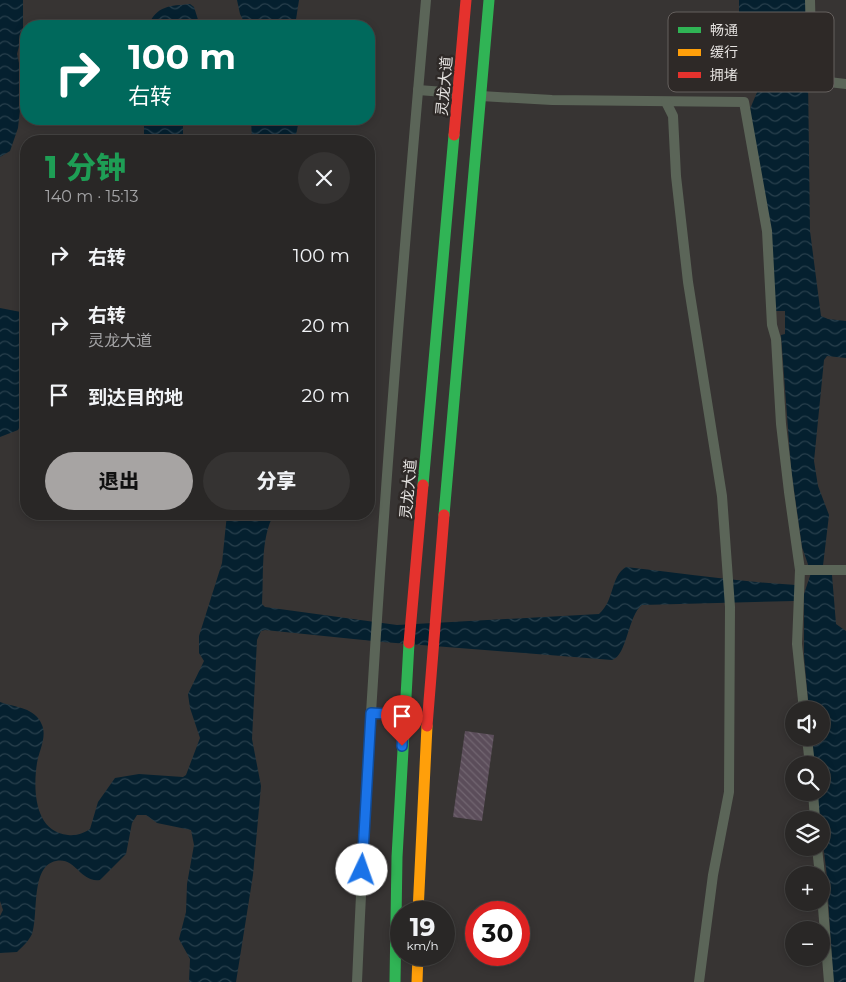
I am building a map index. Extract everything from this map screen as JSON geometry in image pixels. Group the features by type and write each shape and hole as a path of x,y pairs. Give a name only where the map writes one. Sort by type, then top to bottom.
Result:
{"main road":[{"name":"灵龙大道","path":"395,982 397,856 404,715 466,0"},
{"path":"419,901 430,668 489,0"},
{"path":"417,982 418,966"}],"street":[{"path":"358,982 371,713 402,273 426,0"},
{"path":"418,90 458,93"},
{"path":"480,96 666,102 744,102 767,231 781,424 804,570 798,644 803,701"},
{"path":"666,102 673,116 676,176 683,239 722,496 730,607 729,792 713,875 699,982"},
{"path":"804,570 846,570"},
{"path":"371,713 404,715"},
{"path":"823,911 829,982"}],"water":[{"path":"0,0 23,0 23,20 20,20 20,42 17,54 20,68 18,128 10,151 0,157"},
{"path":"237,0 299,0 296,20 243,20"},
{"path":"739,0 807,0 807,12 739,12"},
{"path":"190,4 194,7 198,20 151,20 160,10 170,6"},
{"path":"757,92 808,92 810,231 821,316 828,319 846,321 846,358 827,356 824,360 814,461 818,486 829,515 822,574 832,575 836,624 846,631 846,982 833,982 829,911 830,866 826,866 824,856 830,856 830,811 819,811 818,801 830,801 830,756 813,756 813,746 830,746 830,701 808,701 804,656 804,594 811,573 802,547 791,469 781,335 785,334 785,311 774,311 750,109"},
{"path":"144,125 183,125 183,135 144,135"},
{"path":"251,125 298,125 296,135 252,135"},
{"path":"0,308 20,312 20,426 18,430 0,437"},
{"path":"226,520 272,520 266,535 264,558 262,604 265,607 397,625 599,614 608,602 617,577 626,567 732,580 796,585 794,601 642,605 637,610 621,651 612,660 261,631 257,640 252,739 261,786 253,875 236,982 189,982 190,959 179,939 186,912 187,884 194,845 191,830 157,823 146,815 137,815 132,823 126,854 100,880 88,878 63,861 56,861 48,865 42,872 39,881 32,934 17,952 0,953 0,916 3,910 0,901 0,702 30,711 39,719 42,725 44,734 37,763 36,796 42,818 48,826 57,832 74,835 90,829 98,802 115,778 139,774 183,777 186,775 200,738 190,708 188,694 204,661 199,653 199,636 222,563"}],"building":[{"path":"465,731 494,735 482,821 453,817"}],"traffic: fast":[{"path":"444,515 489,0"},
{"path":"423,485 454,135"},
{"path":"395,982 397,857 409,643"}],"traffic: slow":[{"path":"419,901 427,726"},
{"path":"417,982 418,966"}],"traffic: jam":[{"path":"454,135 466,0"},
{"path":"409,643 423,485"},
{"path":"427,726 444,515"}],"route":[{"path":"362,870 371,713 404,715 402,746"}]}
